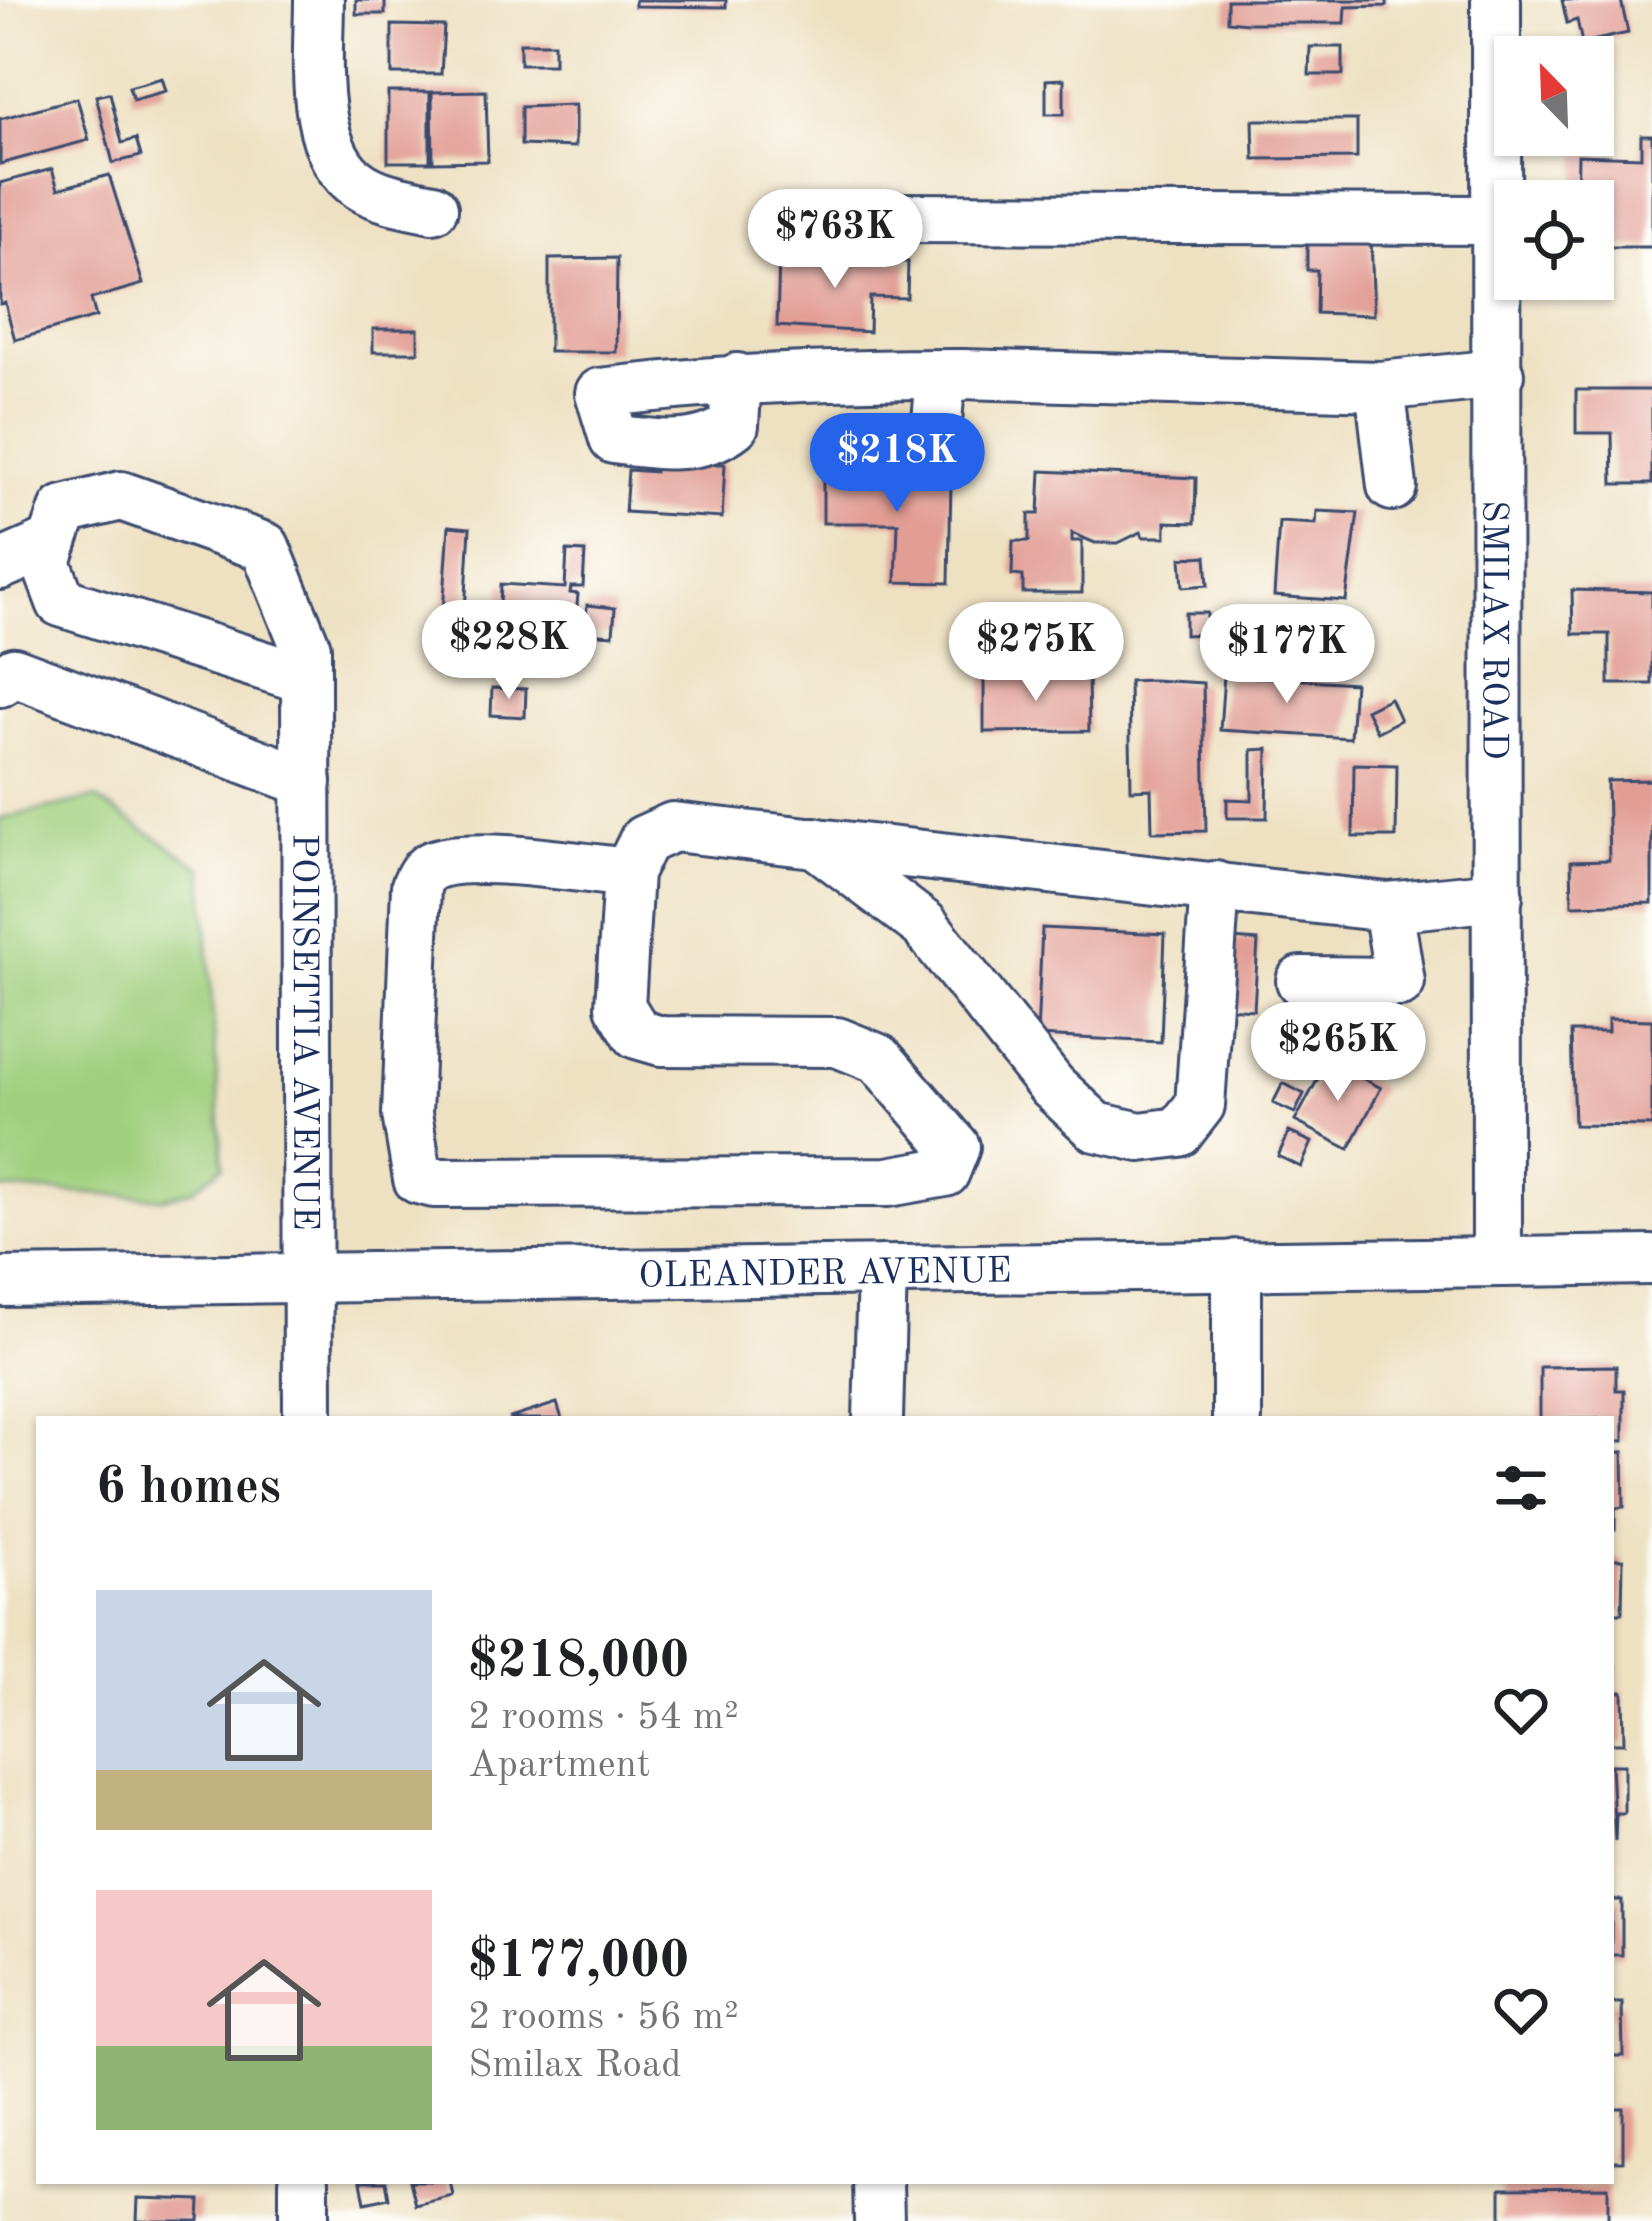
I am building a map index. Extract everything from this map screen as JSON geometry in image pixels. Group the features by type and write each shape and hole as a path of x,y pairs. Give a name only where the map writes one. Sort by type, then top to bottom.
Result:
{"street":[{"name":"SMILAX ROAD","path":"1496,0 1498,180"},
{"path":"319,9 322,106 336,159 364,189 433,208"},
{"path":"885,218 1494,220"},
{"name":"SMILAX ROAD","path":"1497,1259 1499,300"},
{"path":"737,378 962,374 1380,386 1499,374"},
{"path":"934,455 940,387 962,374"},
{"path":"1380,386 1392,486"},
{"path":"121,496 265,548 306,663 62,602 46,562 64,509 121,496"},
{"path":"0,565 53,542"},
{"name":"POINSETTIA AVENUE","path":"306,663 308,1416"},
{"path":"5,674 307,782"},
{"path":"628,873 517,862 436,863 422,872 416,886 407,1114 418,1179 434,1183 888,1182 945,1172 955,1148 879,1059 837,1042 661,1041 637,1034 620,1006 628,873 644,840 673,827 1388,907 1498,896"},
{"path":"814,842 924,925 1052,1086 1096,1127 1140,1138 1179,1132 1200,1105 1215,886"},
{"path":"1301,981 1400,982 1388,907"},
{"name":"OLEANDER AVENUE","path":"0,1282 1652,1260"},
{"path":"1237,1264 1238,1416"},
{"path":"878,1416 882,1270"},
{"path":"304,2184 304,2221"},
{"path":"878,2184 879,2221"}],"green space":[{"path":"95,798 203,868 223,1166 192,1190 164,1198 0,1189 0,819"}],"building":[{"path":"356,0 385,0 385,14 356,14"},
{"path":"635,0 726,0 726,7 635,6"},
{"path":"1227,0 1387,0 1387,6 1346,7 1345,23 1247,23 1227,21"},
{"path":"1562,0 1621,0 1628,33 1580,36 1577,20 1567,23"},
{"path":"392,25 444,26 441,74 392,74"},
{"path":"520,43 554,43 554,64 520,64"},
{"path":"1310,47 1343,47 1343,75 1309,75"},
{"path":"162,78 166,91 133,100 129,87"},
{"path":"1064,79 1064,114 1046,114 1046,80"},
{"path":"486,91 488,161 433,162 432,92"},
{"path":"388,92 430,92 430,162 388,162"},
{"path":"110,93 122,143 136,139 141,156 113,163 96,96"},
{"path":"77,98 89,140 0,164 0,119"},
{"path":"575,105 575,147 521,145 521,107"},
{"path":"1253,120 1357,120 1357,158 1254,159"},
{"path":"1641,135 1652,135 1652,247 1614,247 1614,180 1577,180 1578,156 1641,157"},
{"path":"52,169 58,189 109,175 143,284 91,299 96,317 15,340 5,303 0,304 0,183"},
{"path":"1307,239 1371,239 1374,315 1316,313 1317,270 1307,270"},
{"path":"779,256 908,262 907,298 870,297 869,332 777,326"},
{"path":"617,258 616,352 549,352 549,259"},
{"path":"373,329 418,329 418,352 373,352"},
{"path":"1576,390 1652,390 1652,484 1613,484 1612,433 1576,433"},
{"path":"862,456 881,457 881,472 951,479 949,583 896,582 898,523 823,523 823,472 863,472"},
{"path":"655,463 725,464 722,518 625,512 628,470 655,472"},
{"path":"1041,471 1196,478 1195,523 1166,522 1166,537 1143,537 1141,532 1118,543 1095,543 1072,533 1072,541 1082,541 1082,593 1023,593 1023,576 1012,575 1013,541 1029,541 1029,514 1039,514"},
{"path":"1317,511 1358,513 1346,601 1274,596 1279,522 1316,524"},
{"path":"449,526 470,528 464,628 442,626"},
{"path":"567,551 585,552 583,587 571,587 570,593 578,594 575,629 499,627 501,584 565,588"},
{"path":"1206,556 1208,585 1183,587 1181,558"},
{"path":"1572,590 1652,592 1652,684 1609,684 1609,634 1573,634"},
{"path":"587,605 615,608 613,635 585,633"},
{"path":"1185,613 1207,613 1207,634 1185,635"},
{"path":"1224,675 1354,683 1350,738 1220,730"},
{"path":"1088,676 1089,731 984,732 984,677"},
{"path":"1129,681 1203,683 1206,831 1152,832 1151,789 1131,790"},
{"path":"492,688 526,689 525,717 491,715"},
{"path":"1390,698 1400,720 1377,732 1366,710"},
{"path":"1268,749 1267,818 1227,818 1227,799 1252,800 1252,750"},
{"path":"1354,764 1397,765 1396,837 1353,837"},
{"path":"1652,780 1652,903 1572,905 1571,861 1609,860 1607,781"},
{"path":"1042,928 1165,934 1161,1042 1037,1036"},
{"path":"1232,939 1258,941 1254,1010 1227,1008"},
{"path":"1608,1019 1652,1020 1652,1126 1574,1125 1571,1032 1608,1032"},
{"path":"1328,1060 1362,1070 1358,1076 1381,1088 1349,1149 1295,1121"},
{"path":"1283,1083 1304,1094 1295,1113 1273,1103"},
{"path":"1289,1132 1312,1142 1301,1167 1278,1156"},
{"path":"1616,1366 1616,1390 1624,1390 1624,1441 1614,1441 1614,1416 1540,1416 1540,1367"},
{"path":"557,1403 561,1416 516,1416"},
{"path":"1623,1452 1624,1507 1615,1508 1615,1529 1614,1529 1614,1453"},
{"path":"1614,1559 1623,1559 1622,1613 1614,1613"},
{"path":"1614,1667 1616,1692 1623,1692 1624,1743 1614,1743"},
{"path":"1614,1765 1624,1765 1624,1813 1616,1813 1615,1842"},
{"path":"1614,1900 1622,1900 1622,1955 1614,1955"},
{"path":"1614,2003 1622,2003 1623,2056 1614,2056"},
{"path":"1614,2108 1623,2108 1623,2161 1614,2161"},
{"path":"362,2184 387,2184 389,2198 365,2203"},
{"path":"411,2184 451,2184 453,2196 416,2205"},
{"path":"1608,2187 1608,2221 1501,2221 1501,2188"},
{"path":"138,2198 200,2200 199,2221 137,2221"}]}
